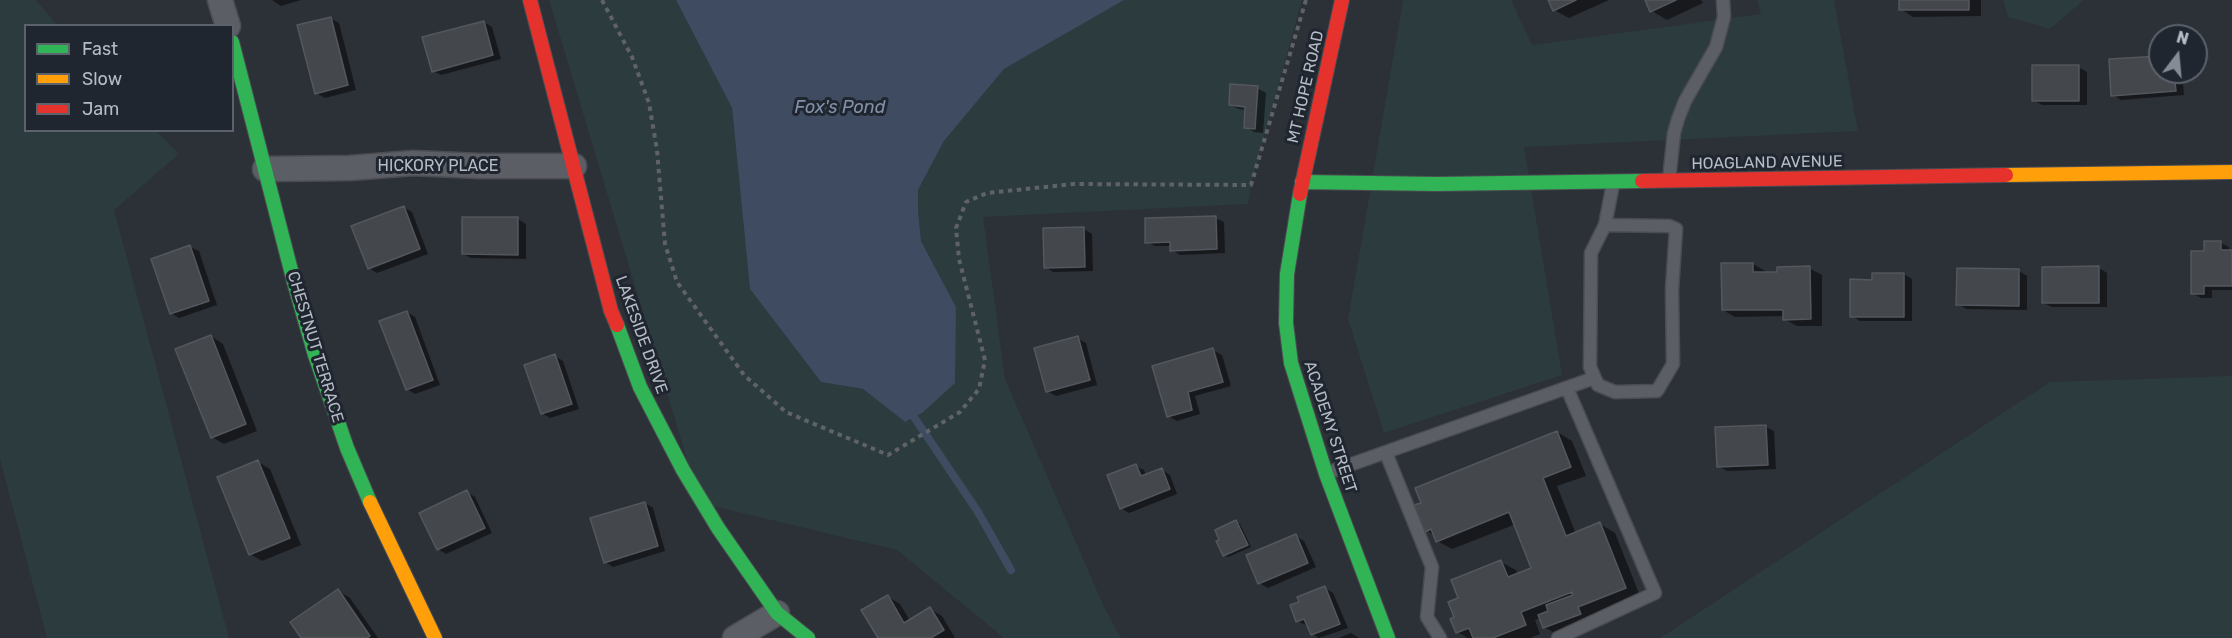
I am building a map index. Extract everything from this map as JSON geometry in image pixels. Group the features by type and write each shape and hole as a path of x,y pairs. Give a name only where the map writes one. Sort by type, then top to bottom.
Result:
{"street":[{"path":"220,0 227,24"},
{"name":"LAKESIDE DRIVE","path":"530,0 611,311 640,387 683,470 718,528 777,613 808,638"},
{"name":"MT HOPE ROAD","path":"1302,182 1342,0"},
{"name":"CHESTNUT TERRACE","path":"234,50 315,356 347,448 375,513 435,638"},
{"name":"HICKORY PLACE","path":"265,169 350,168 413,164 574,166"},
{"name":"HOAGLAND AVENUE","path":"1302,182 1437,184 2232,172"},
{"name":"ACADEMY STREET","path":"1302,182 1287,274 1286,323 1291,363 1326,474 1388,638"},
{"path":"735,638 777,613"}],"lane":[{"path":"1669,181 1674,133 1678,119 1685,101 1716,47 1724,17 1723,0"},
{"path":"1605,225 1669,226 1676,230 1672,289 1673,364 1657,391 1615,392 1598,385 1590,367 1592,253 1605,225 1614,182"},
{"path":"1326,474 1594,378"},
{"path":"1558,638 1655,593 1567,388"},
{"path":"1386,453 1432,567 1427,616 1440,638"}],"path":[{"path":"602,0 632,57 649,103 657,150 665,244 677,282 744,375 786,412 888,455 960,412 979,389 986,360 959,259 956,228 966,202 987,193 1074,184 1251,185 1306,0"}],"shaded area":[{"path":"0,0 36,0 56,24 24,24 24,132 157,132 179,154 114,210 229,638 47,638 0,459"},
{"path":"549,0 676,0 732,108 750,289 821,382 863,389 905,422 922,413 956,307 921,241 918,190 944,141 1004,69 1124,0 1302,0 1251,185 1248,204 983,217 1005,379 1104,607 1121,638 1004,638 897,550 700,503"},
{"path":"1403,0 1511,0 1532,45 1761,14 1757,0 1834,0 1858,131 1524,147 1562,375 1384,433 1348,319"},
{"path":"2003,0 2084,0 2050,29 2008,17"},
{"path":"2232,376 2232,638 1660,638 2050,382"}],"water":[{"name":"Fox's Pond","path":"676,0 1124,0 1004,69 944,141 918,190 921,241 956,307 955,383 922,413 905,422 863,389 821,382 750,289 732,108"}],"building":[{"path":"1548,0 1576,0 1553,11"},
{"path":"1645,0 1676,0 1650,12"},
{"path":"1899,0 1969,0 1969,10 1899,10"},
{"path":"331,17 348,85 315,94 297,25"},
{"path":"484,21 493,55 432,72 422,37"},
{"path":"2148,57 2148,84 2175,84 2176,91 2111,96 2109,59"},
{"path":"2032,65 2079,65 2079,101 2032,101"},
{"path":"1230,84 1258,86 1255,129 1244,128 1245,107 1229,105"},
{"path":"404,206 420,249 368,269 351,226"},
{"path":"1216,216 1217,249 1170,251 1170,242 1145,243 1145,218"},
{"path":"462,217 518,217 518,255 462,254"},
{"path":"1084,227 1085,267 1044,268 1043,228"},
{"path":"2204,241 2221,241 2221,250 2232,250 2232,286 2204,286 2204,294 2191,294 2191,251 2204,251"},
{"path":"190,245 209,301 170,314 151,259"},
{"path":"1721,263 1753,263 1753,272 1777,272 1777,267 1810,266 1811,319 1783,320 1783,310 1722,310"},
{"path":"2099,266 2099,303 2042,303 2042,267"},
{"path":"1957,268 2019,269 2019,306 1956,305"},
{"path":"1872,273 1904,273 1904,317 1850,317 1850,279 1872,280"},
{"path":"407,311 433,380 406,390 379,321"},
{"path":"211,335 246,424 211,438 175,349"},
{"path":"1078,336 1090,380 1046,392 1034,348"},
{"path":"1213,348 1223,382 1188,392 1192,410 1167,417 1152,366"},
{"path":"555,354 572,404 541,414 524,365"},
{"path":"1766,425 1768,465 1717,467 1715,427"},
{"path":"1557,431 1571,467 1543,478 1566,536 1600,522 1626,588 1578,607 1581,614 1543,628 1538,615 1548,611 1546,605 1573,595 1572,592 1521,612 1526,625 1493,638 1473,638 1469,628 1456,633 1450,619 1454,617 1448,602 1458,598 1451,580 1501,560 1508,577 1531,568 1509,512 1436,542 1431,529 1425,532 1414,505 1421,503 1415,488"},
{"path":"258,460 290,538 249,555 217,477"},
{"path":"1136,464 1141,476 1162,468 1170,489 1120,509 1107,475"},
{"path":"467,490 485,528 437,550 419,513"},
{"path":"645,502 658,546 604,563 590,518"},
{"path":"1236,520 1248,545 1223,556 1216,541 1219,540 1215,530"},
{"path":"1296,534 1308,563 1258,584 1246,555"},
{"path":"1325,586 1340,624 1311,635 1304,619 1296,622 1290,605 1299,602 1297,597"},
{"path":"338,589 370,636 367,638 301,638 290,622"},
{"path":"888,595 904,623 930,607 944,630 931,638 878,638 861,610"}],"waterway":[{"path":"914,417 978,512 1011,570"}],"traffic: fast":[{"path":"234,50 315,355 347,448 370,502"},
{"path":"1302,182 1437,184 1642,181"},
{"path":"1300,194 1287,274 1286,323 1291,363 1326,474 1388,638"},
{"path":"617,325 640,387 683,470 718,528 777,613 808,638"}],"traffic: slow":[{"path":"2006,175 2232,172"},
{"path":"370,502 435,638"}],"traffic: jam":[{"path":"530,0 611,311 617,325"},
{"path":"1300,194 1342,0"},
{"path":"1642,181 2006,175"}]}
